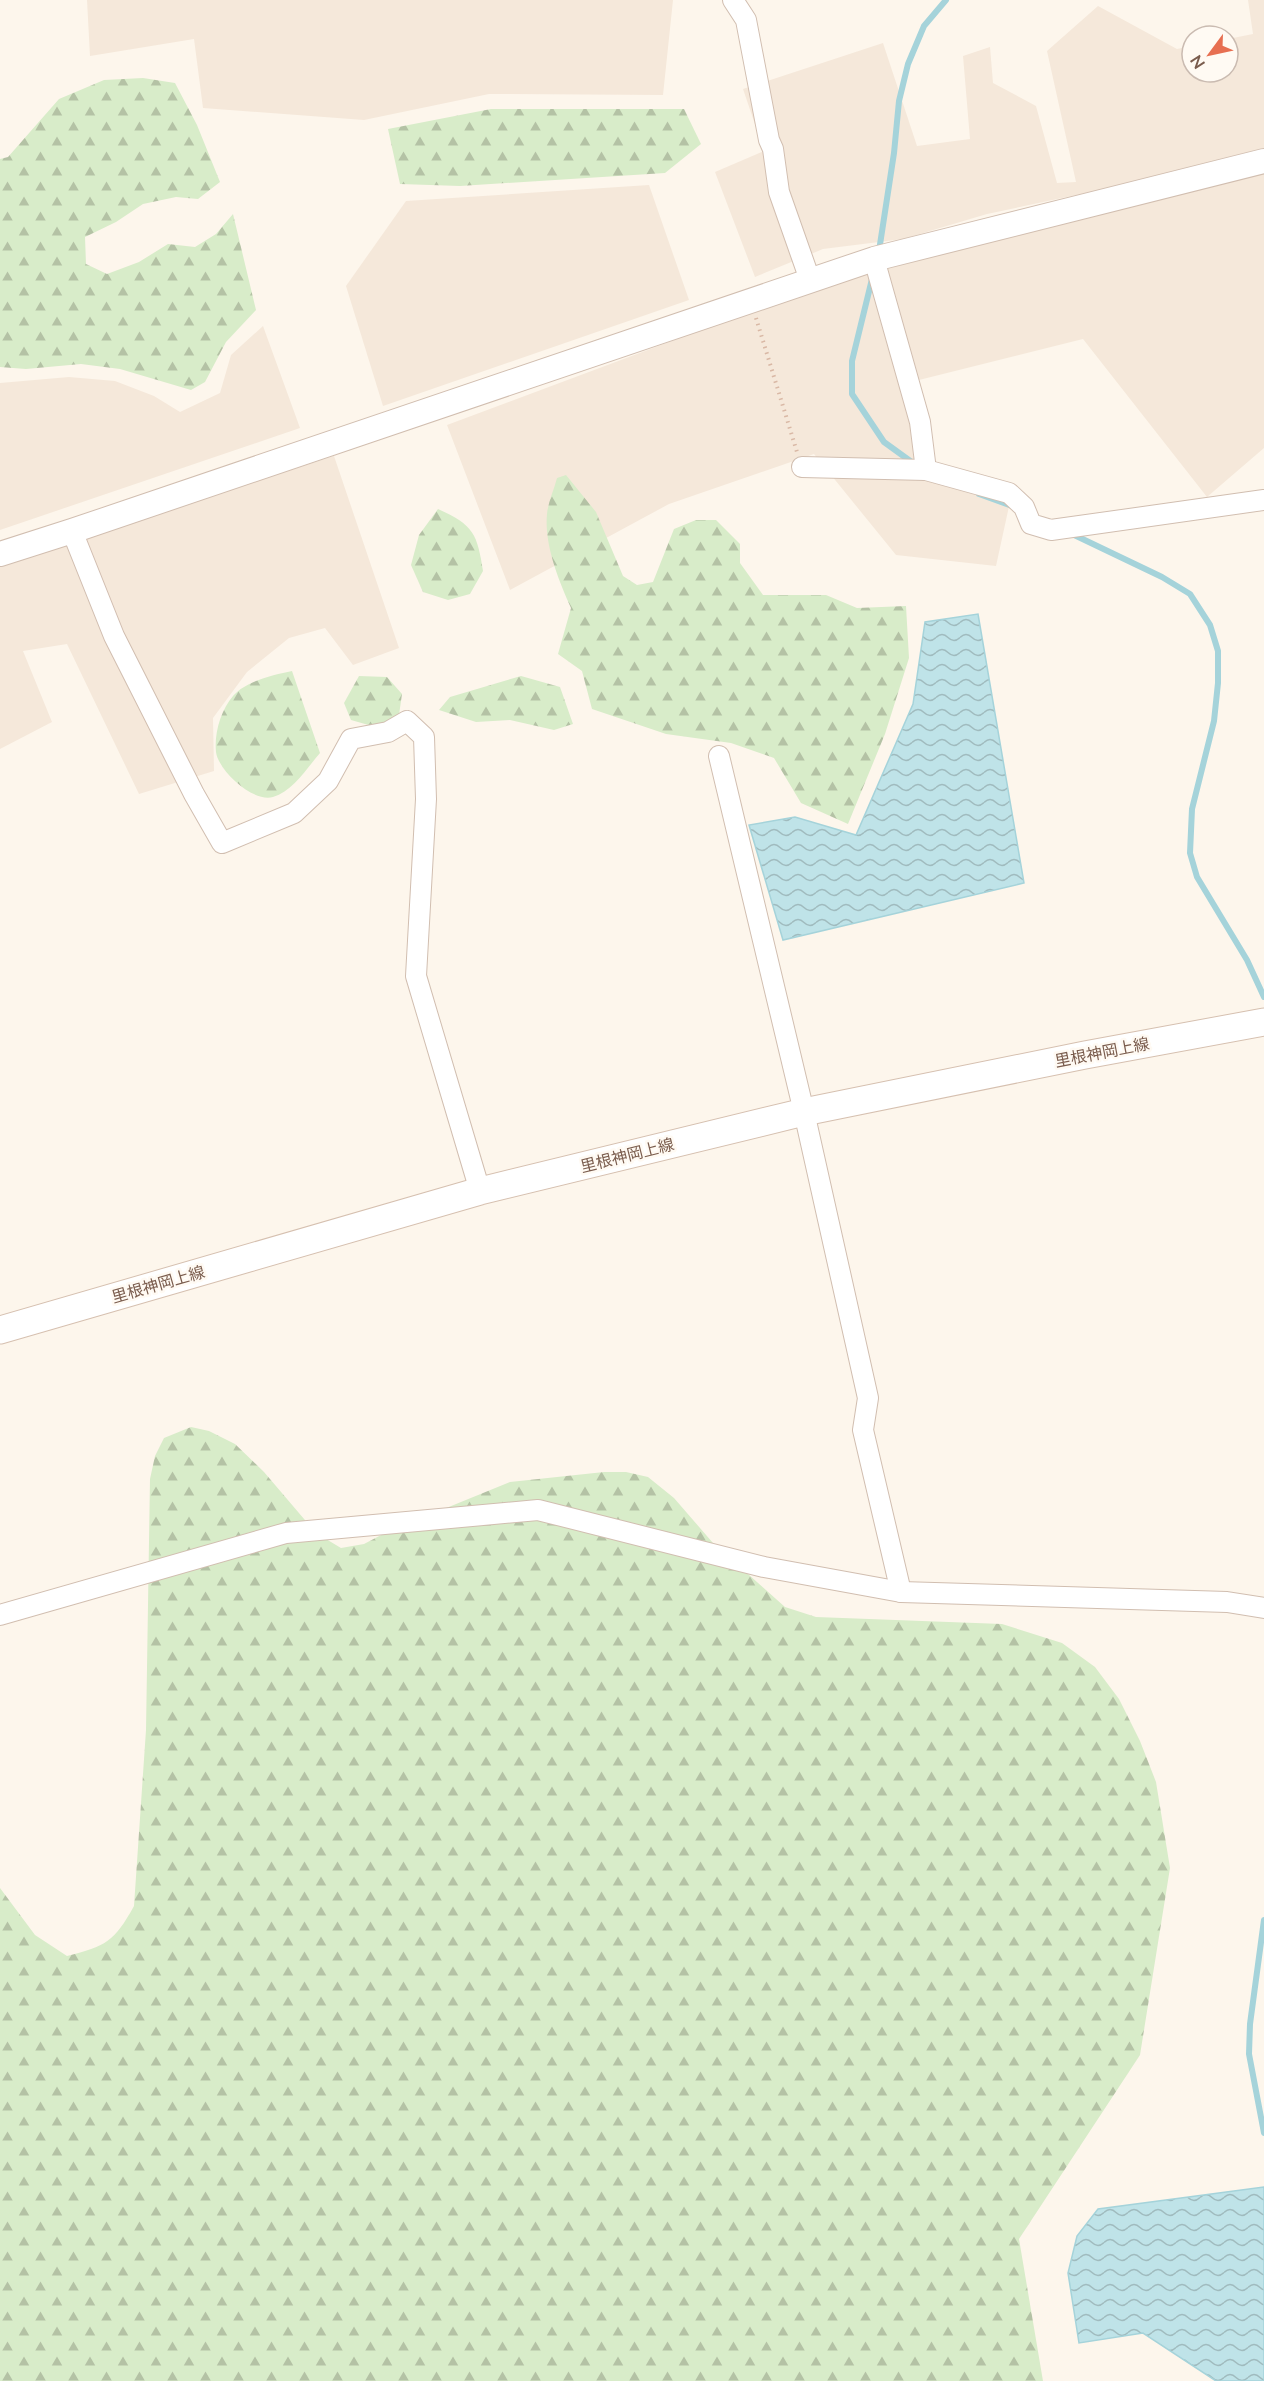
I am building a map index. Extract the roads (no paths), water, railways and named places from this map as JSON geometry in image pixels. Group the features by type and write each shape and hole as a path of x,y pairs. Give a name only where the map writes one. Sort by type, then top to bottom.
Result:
{"main road":[{"name":"里根神岡上線","path":"0,1330 480,1191 804,1112 1073,1057 1264,1022"}],"street":[{"path":"733,0 746,20 769,140 773,149 779,192 810,280"},
{"path":"0,554 874,259 1264,161"},
{"path":"874,259 920,422 926,470"},
{"path":"802,467 926,470 1009,493 1024,507 1030,524 1051,530 1264,500"},
{"path":"72,531 114,636 194,794 222,843 294,813 328,781 351,740 388,732 407,721 424,737 426,799 416,976 480,1191"},
{"path":"719,756 804,1112 868,1398 863,1430 901,1592"},
{"path":"0,1616 286,1533 538,1510 764,1567 901,1592 1227,1602 1264,1608"}],"water":[{"path":"978,614 1024,883 783,940 749,825 795,817 856,835 913,704 925,622"},
{"path":"1264,2187 1264,2381 1216,2381 1143,2333 1079,2343 1068,2273 1077,2236 1098,2209"}],"waterway":[{"path":"879,251 894,153 899,101 908,64 924,26 946,0"},
{"path":"873,275 852,361 852,394 884,442 913,463"},
{"path":"979,494 1012,506"},
{"path":"1070,533 1162,577 1190,594 1210,625 1218,651 1218,683 1214,721 1192,809 1190,853 1197,877 1247,960 1264,997"},
{"path":"1264,1920 1250,2024 1249,2054 1264,2133"}]}
